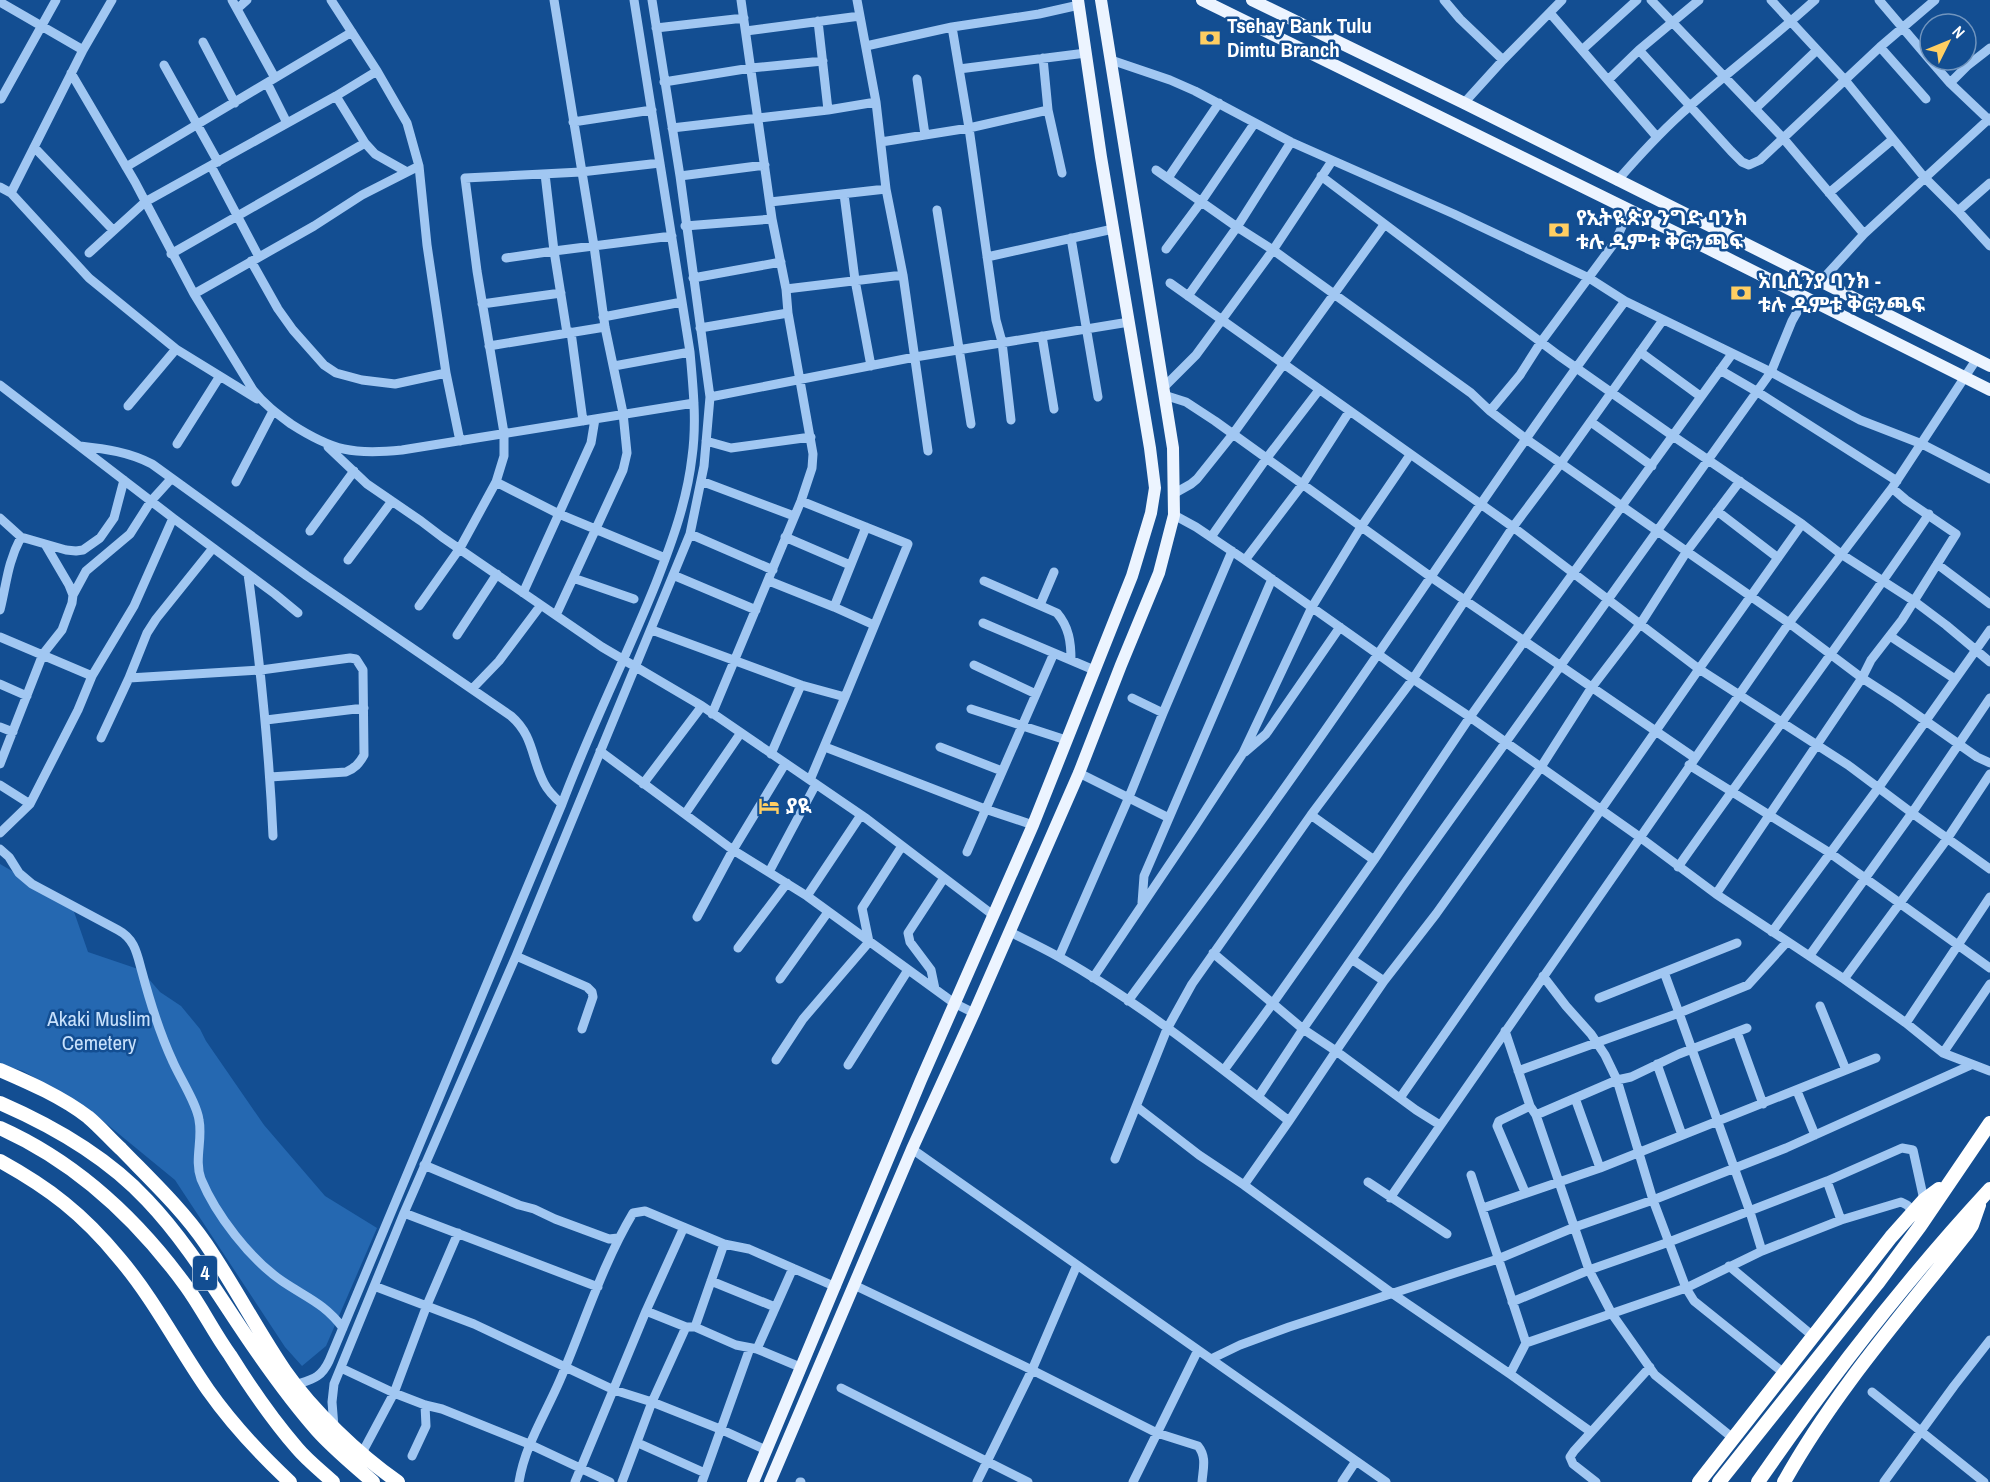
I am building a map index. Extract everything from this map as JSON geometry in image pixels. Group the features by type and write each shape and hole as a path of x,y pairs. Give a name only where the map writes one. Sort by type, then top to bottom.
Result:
{"highway":[{"path":"0,1070 61,1100 88,1118 144,1172 205,1243 271,1350 296,1385 334,1427 398,1482"},
{"name":"4","path":"0,1103 74,1140 146,1198 180,1238 252,1345 317,1429 373,1482"},
{"path":"1719,1482 1877,1284 1920,1226 1990,1122"},
{"name":"4","path":"0,1128 22,1138 88,1181 146,1235 186,1287 230,1356 297,1449 333,1482"},
{"path":"0,1161 53,1193 72,1208 118,1256 136,1279 208,1390 254,1447 290,1482"},
{"path":"1699,1482 1892,1237 1924,1200 1948,1182"},
{"path":"1748,1482 1916,1272 1986,1193"},
{"path":"1784,1482 1836,1399 1966,1234 1986,1193"},
{"path":"1758,1482 1803,1416"}],"main road":[{"path":"770,1482 912,1149 1079,773 1120,665 1159,573 1174,515 1173,448 1101,0"},
{"path":"1202,0 1990,390"},
{"path":"1252,0 1464,103 1990,366"},
{"path":"753,1482 836,1287 872,1194 1033,825 1132,576 1151,513 1155,488 1150,448 1113,229 1079,3"}],"street":[{"path":"1,99 56,0"},
{"path":"11,193 83,50 112,0"},
{"path":"232,0 271,81 286,123"},
{"path":"237,9 247,0"},
{"path":"331,0 377,71 407,123 418,166 446,373 460,441"},
{"path":"554,0 594,246 603,317 623,413 627,453 623,470 556,615"},
{"path":"296,1385 314,1379 324,1372 678,526 692,456 694,403 690,352 634,0"},
{"path":"334,1427 332,1402 334,1384 404,1212 516,956 690,534 701,481 710,397 680,176 652,0"},
{"path":"712,714 769,581 812,468 811,437 772,219 741,0"},
{"path":"857,0 876,102 886,189 903,275 928,451"},
{"path":"1444,0 1460,19 1503,60"},
{"path":"1583,50 1637,0"},
{"path":"1651,0 1783,138 1864,234"},
{"path":"1608,80 1699,0"},
{"path":"1771,0 1845,80 1924,177 1989,240"},
{"path":"1617,181 1657,137 1815,0"},
{"path":"1879,0 1918,46"},
{"path":"1640,50 1731,151 1742,162 1749,165 1760,160 1880,47 1935,0"},
{"path":"1464,103 1560,1"},
{"path":"0,2 83,50"},
{"path":"866,46 1079,3"},
{"path":"1550,13 1657,137"},
{"path":"746,31 860,16"},
{"path":"656,28 744,18"},
{"path":"818,21 828,110"},
{"path":"952,27 969,128 996,320 1002,342 1011,420"},
{"path":"126,167 352,32"},
{"path":"203,42 235,103"},
{"path":"1880,47 1926,99"},
{"path":"1950,83 1990,48"},
{"path":"1755,109 1817,50"},
{"path":"959,69 1086,53"},
{"path":"1043,58 1048,110 1062,173"},
{"path":"1111,60 1170,80 1219,103 1291,142 1454,214 1589,278 1625,301 1771,372 1860,420 1922,444 1990,479"},
{"path":"664,82 751,68 822,61"},
{"path":"164,65 198,125 278,309 324,365 336,373 362,380 396,384 446,373"},
{"path":"89,253 145,202 377,71"},
{"path":"1820,282 1864,234 1989,119 1940,72"},
{"path":"71,73 126,167 194,294 262,402"},
{"path":"917,80 925,135"},
{"path":"336,96 365,143 375,154 407,172"},
{"path":"672,129 876,102"},
{"path":"1168,178 1219,103"},
{"path":"573,122 652,110"},
{"path":"881,142 969,128 1048,110"},
{"path":"1166,249 1202,202 1254,124"},
{"path":"1828,194 1892,140"},
{"path":"1188,296 1237,227 1291,142"},
{"path":"171,254 365,143"},
{"path":"34,147 113,230"},
{"path":"1332,160 1273,250 1196,355 1164,391 1186,402 1233,434 1431,577 1657,731 1692,762 1731,790 1830,853 1990,968"},
{"path":"419,606 460,549 496,482 504,456 504,433 482,303 465,178 581,172 660,163"},
{"path":"680,176 765,165"},
{"path":"194,294 304,232 362,195 418,166"},
{"path":"1156,170 1273,250 1471,393 1526,439 1789,623 1831,656 1977,757 1990,763"},
{"path":"545,174 554,251 583,421"},
{"path":"1321,176 1541,342 1802,524 1841,554 1914,601 1990,662"},
{"path":"1958,211 1990,183"},
{"path":"0,187 11,193 88,278 176,349 326,445 367,484 602,647 702,706 861,815 993,915"},
{"path":"770,202 886,189"},
{"path":"844,194 855,280 871,366"},
{"path":"937,210 971,424"},
{"path":"1490,411 1520,375 1541,342 1620,235 1629,211"},
{"path":"685,226 772,219"},
{"path":"1175,493 1197,479 1233,434 1384,225"},
{"path":"987,257 1113,229"},
{"path":"506,258 672,236"},
{"path":"1071,238 1098,397"},
{"path":"693,278 781,262"},
{"path":"786,289 903,275"},
{"path":"1170,283 1513,527 1699,669 1879,787 1990,869"},
{"path":"482,303 561,293"},
{"path":"1258,1097 1402,887 1771,372 1792,321 1805,298"},
{"path":"1128,1001 1276,800 1479,504 1625,301"},
{"path":"603,317 682,302"},
{"path":"700,328 788,314"},
{"path":"1115,1159 1167,1029 1192,984 1311,815 1413,679 1513,527 1663,320"},
{"path":"710,397 915,357 1129,322"},
{"path":"489,346 605,327"},
{"path":"1042,336 1054,409"},
{"path":"128,406 176,349"},
{"path":"614,366 690,352"},
{"path":"1640,352 1700,396"},
{"path":"1224,1070 1374,860 1470,717 1732,354"},
{"path":"1390,1198 1789,623 1895,484 1976,360"},
{"path":"1716,894 1862,678 1871,660 1914,601 1956,534 1906,500 1895,484 1756,391 1720,370"},
{"path":"177,444 220,376"},
{"path":"0,385 298,613"},
{"path":"1211,537 1266,459 1319,390"},
{"path":"326,445 352,451 378,452 694,403"},
{"path":"237,482 273,411"},
{"path":"1245,560 1302,485 1349,412"},
{"path":"524,593 591,443 596,419"},
{"path":"1591,422 1652,466"},
{"path":"706,441 731,448 811,437"},
{"path":"80,446 104,448 135,455 152,464 307,576 520,724 530,741 543,782 562,804"},
{"path":"1093,978 1243,753 1312,607 1361,527 1410,455"},
{"path":"310,531 354,471"},
{"path":"0,764 43,654 62,630 73,594 90,567 130,534 151,501 171,479"},
{"path":"0,518 21,537 76,551 83,550 100,538 114,518 124,480"},
{"path":"701,481 794,516"},
{"path":"1244,1185 1384,981 1436,914 1541,767 1592,687 1641,623 1687,551 1740,481"},
{"path":"496,482 559,514 665,558"},
{"path":"348,560 392,501"},
{"path":"769,872 813,782 825,747 908,544 801,501"},
{"path":"1717,511 1778,558"},
{"path":"1678,867 1731,790 1831,656 1929,514"},
{"path":"1174,515 1232,551 1470,717 1716,894 1810,955 1906,1023 1943,1053 1990,1071"},
{"path":"0,832 30,804 78,710 92,676 134,606 173,518"},
{"path":"1400,1098 1802,524"},
{"path":"834,607 866,527"},
{"path":"690,534 773,570"},
{"path":"0,610 6,576 21,537"},
{"path":"785,537 850,565"},
{"path":"45,544 73,594"},
{"path":"101,738 147,633 213,548"},
{"path":"1059,957 1130,797 1232,551"},
{"path":"1937,564 1990,604"},
{"path":"1040,605 1054,572"},
{"path":"248,574 266,720 273,836"},
{"path":"457,635 497,574"},
{"path":"673,575 756,610"},
{"path":"573,578 634,599"},
{"path":"1142,904 1144,876 1272,579"},
{"path":"769,581 874,625"},
{"path":"984,581 1057,613 1064,623 1071,643 1071,660"},
{"path":"472,689 499,661 541,605"},
{"path":"983,623 1094,670"},
{"path":"1243,753 1266,734 1340,627"},
{"path":"652,630 801,684 845,697"},
{"path":"1772,932 1879,787 1990,630"},
{"path":"1890,636 1954,679"},
{"path":"0,638 92,676"},
{"path":"967,852 1054,653"},
{"path":"129,678 261,670 350,658 356,660 363,670 364,755 355,768 346,772 270,777"},
{"path":"974,664 1036,694"},
{"path":"0,684 27,696"},
{"path":"771,754 801,684"},
{"path":"1132,698 1163,713"},
{"path":"1810,955 1912,813 1990,698"},
{"path":"644,784 702,706"},
{"path":"266,720 364,708"},
{"path":"971,708 1066,740"},
{"path":"0,727 13,732"},
{"path":"685,814 740,734"},
{"path":"825,747 985,809 1033,825"},
{"path":"940,747 1002,771"},
{"path":"600,751 733,850 807,896 954,1003 974,1013"},
{"path":"697,917 733,850 785,764"},
{"path":"1079,773 1169,818"},
{"path":"1844,979 1947,839 1990,774"},
{"path":"0,785 30,804"},
{"path":"807,896 861,815"},
{"path":"1311,815 1374,860"},
{"path":"869,942 862,908 903,846"},
{"path":"0,849 9,856 19,873 32,884 127,934 131,939 172,1059 200,1121 198,1164 206,1190 248,1251 272,1274 323,1306 343,1328"},
{"path":"934,988 931,970 910,942 908,933 944,878"},
{"path":"738,948 787,883"},
{"path":"1906,1023 1990,897"},
{"path":"780,979 828,912"},
{"path":"1010,932 1059,957 1128,1001 1224,1070 1289,1121"},
{"path":"776,1060 802,1019 869,942"},
{"path":"1518,1071 1597,1044 1748,985 1787,942"},
{"path":"1599,998 1737,943"},
{"path":"1213,953 1303,1029 1440,1125"},
{"path":"516,956 587,987 592,992 593,997 582,1029"},
{"path":"1353,960 1384,981"},
{"path":"848,1065 908,970"},
{"path":"1664,972 1762,1251"},
{"path":"1543,976 1591,1034 1605,1055 1617,1080 1653,1200 1686,1288 1694,1301 1785,1374"},
{"path":"1943,1053 1990,984"},
{"path":"1820,1006 1846,1070"},
{"path":"1536,1115 1617,1080 1631,1077 1691,1049 1747,1028"},
{"path":"1505,1031 1589,1270 1612,1314 1655,1375 1734,1439"},
{"path":"1737,1032 1763,1104"},
{"path":"1483,1208 1600,1168 1876,1058"},
{"path":"1657,1064 1682,1135"},
{"path":"1211,1359 1240,1345 1289,1327 1498,1260 1575,1227 1653,1200 1815,1135 1971,1065"},
{"path":"1797,1091 1815,1135"},
{"path":"1575,1098 1600,1168"},
{"path":"1525,1192 1497,1126 1499,1121 1530,1106"},
{"path":"1137,1107 1199,1155 1244,1185 1393,1294 1591,1432"},
{"path":"1512,1302 1589,1270 1750,1212 1902,1148 1912,1150 1924,1200"},
{"path":"912,1149 1386,1482"},
{"path":"424,1165 555,1219 609,1239 618,1238"},
{"path":"1471,1175 1526,1343"},
{"path":"1827,1181 1841,1220"},
{"path":"1368,1182 1447,1234"},
{"path":"1510,1374 1526,1343 1686,1288 1762,1251 1841,1220 1901,1202 1914,1212"},
{"path":"519,1482 529,1444 566,1366 618,1238 633,1213 645,1211 724,1244 749,1249 836,1287"},
{"path":"404,1212 598,1287"},
{"path":"575,1482 646,1311 684,1227"},
{"path":"362,1453 394,1393 427,1305 458,1233"},
{"path":"622,1482 652,1402 691,1327 724,1244"},
{"path":"977,1482 1032,1370 1077,1265"},
{"path":"1729,1266 1814,1337"},
{"path":"638,1443 703,1478 720,1429 754,1348 792,1268"},
{"path":"711,1281 775,1307"},
{"path":"854,1285 1157,1433 1198,1446 1202,1451 1204,1461 1202,1482"},
{"path":"374,1286 474,1324 614,1390 652,1402 766,1450"},
{"path":"646,1311 736,1345 754,1348 800,1367"},
{"path":"1884,1482 1954,1386 1987,1352 1990,1340"},
{"path":"1133,1482 1198,1350"},
{"path":"1596,1482 1574,1464 1570,1457 1650,1367"},
{"path":"341,1368 394,1393 442,1409 529,1444 610,1482"},
{"path":"841,1388 1028,1482"},
{"path":"1872,1392 1984,1482"},
{"path":"412,1456 426,1426 425,1405"},
{"path":"1342,1482 1356,1461"}],"green space":[{"name":"Akaki Muslim Cemetery","path":"0,864 72,906 88,952 141,970 160,992 181,1006 200,1029 264,1125 325,1196 377,1228 326,1346 302,1366 285,1347 175,1180 86,1107 23,1071 0,1064"}],"place":[{"name":"Tsehay Bank Tulu Dimtu Branch","path":"1210,38"},
{"name":"የኢትዪጵያ ንግድ ባንክ ቱሉ ዲምቱ ቅርንጫፍ","path":"1559,230"},
{"name":"አቢሲንያ ባንክ - ቱሉ ዲምቱ ቅርንጫፍ","path":"1741,293"},
{"name":"ያዪ","path":"769,806"}]}
